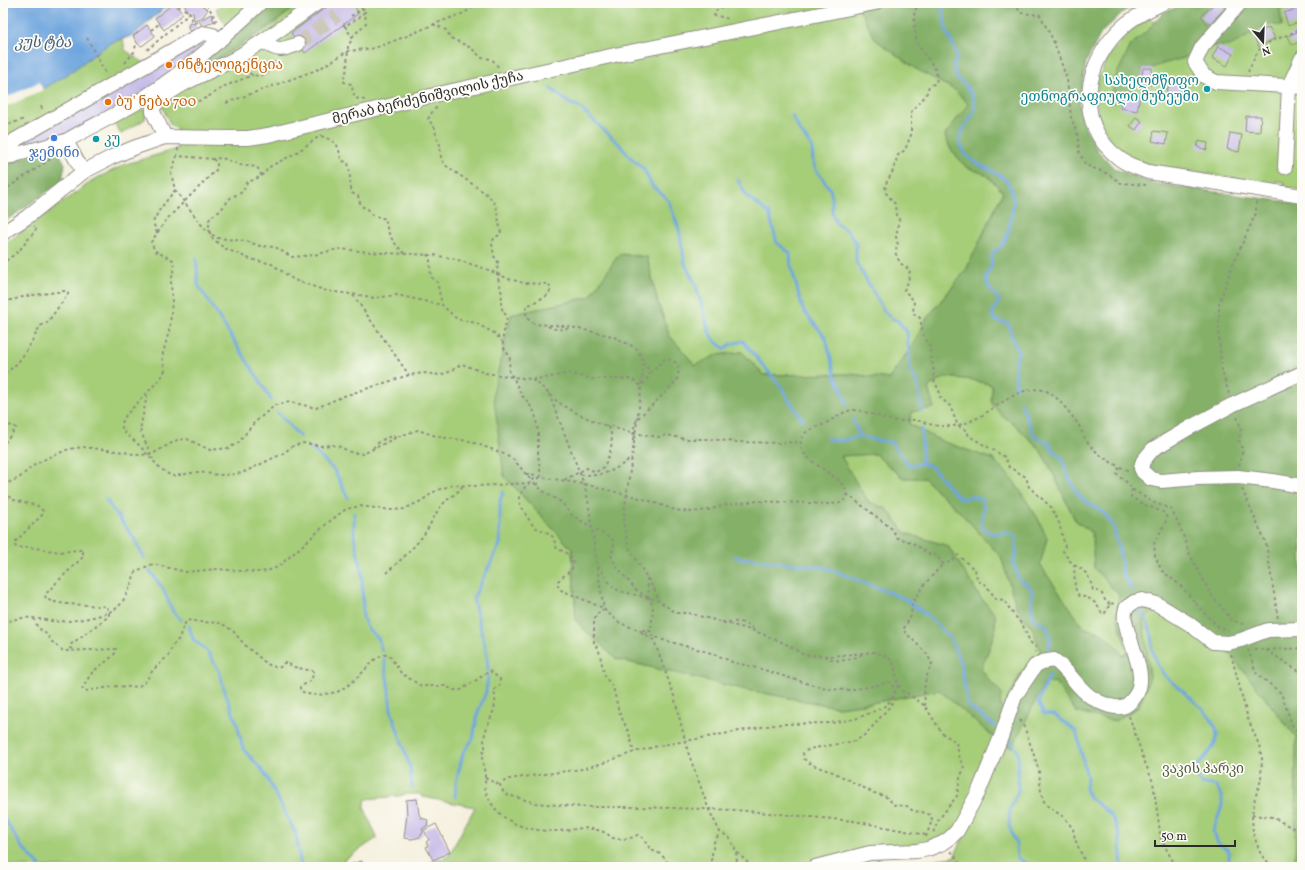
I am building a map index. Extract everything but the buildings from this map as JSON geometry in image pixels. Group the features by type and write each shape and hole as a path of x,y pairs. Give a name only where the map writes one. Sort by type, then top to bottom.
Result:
{"street":[{"path":"150,103 260,3"},
{"path":"8,157 68,144 159,99 235,58 267,44 317,3"},
{"name":"მერაბ ბერძენიშვილის ქუჩა","path":"3,233 27,217 83,172 112,157 165,137 248,138 279,133 439,94 615,55 875,3"},
{"path":"1163,3 1141,14 1126,25 1111,40 1102,52 1094,68 1090,82 1090,108 1097,132 1111,152 1121,160 1148,172 1254,196 1302,196"},
{"path":"1240,3 1202,47 1195,62 1204,76 1216,82 1296,87"},
{"path":"8,157 15,140 203,33 213,35 218,42"},
{"path":"267,44 275,49 285,49 298,44"},
{"path":"1286,167 1296,87 1302,58"},
{"path":"150,103 165,137"},
{"path":"68,144 83,172"},
{"path":"1302,372 1232,405 1189,428 1153,449 1147,454 1141,464 1141,468 1145,475 1151,479 1161,481 1238,477 1302,486"},
{"path":"815,867 870,853 928,850 950,838 957,831 978,793 987,773 1015,696 1035,666 1042,662 1054,660 1062,665 1082,689 1091,697 1104,704 1115,707 1126,706 1134,698 1138,691 1140,680 1138,664 1124,619 1126,608 1134,602 1142,600 1157,604 1188,623 1213,642 1230,637 1242,640 1274,630 1302,629"}],"path":[{"path":"203,3 203,5 207,4 216,20"},
{"path":"359,3 365,11"},
{"path":"226,103 319,69 348,50 375,48 464,13 480,3"},
{"path":"728,3 717,10 714,15 729,18 731,32"},
{"path":"921,3 916,10 914,22 917,44 932,64 938,77 936,83 929,86 926,95 911,112 911,135 905,150 898,155 892,173 885,185 886,193 895,204 896,215 899,219 896,237 898,245 896,252 900,263 910,270 908,282 904,290 914,302 913,313 920,318 923,334 929,344 934,373 933,378 940,393 940,397 950,406 958,426 967,431 969,436 1005,457 1009,467 1026,477 1029,487 1051,507 1064,538 1065,546 1063,551 1074,565 1081,568 1090,577 1093,590 1101,592 1106,602 1110,604 1116,603 1125,612"},
{"path":"1014,3 1021,13 1040,15 1053,40 1067,79 1071,117 1078,136 1079,152 1086,164 1108,174 1121,183 1152,186"},
{"path":"144,53 190,13 184,9 183,4 178,8"},
{"path":"351,16 362,9"},
{"path":"352,37 344,25 361,16 365,11"},
{"path":"365,11 366,23 352,37 353,39 348,45 347,68 343,81 351,84 355,98 362,98 370,102"},
{"path":"151,30 159,24"},
{"path":"433,24 446,30 451,38 472,48 482,58 492,59 502,71"},
{"path":"1242,84 1260,48 1299,30 1302,26"},
{"path":"87,38 118,82"},
{"path":"118,82 126,61 134,52 137,42"},
{"path":"150,103 166,106 196,102 206,98 225,86 253,76 265,75 270,71 274,59 267,44"},
{"path":"249,73 253,76"},
{"path":"439,94 439,106 434,110 428,119 435,128 440,145 441,158 445,165 488,195 496,206 501,234 494,238 492,244 494,256 498,262 497,274 502,294 503,312 507,316 506,328 502,342 504,351 510,356 509,372 522,396 535,413 538,432 538,454 542,477"},
{"path":"325,122 321,136 296,153 271,166 260,177 246,183 245,189 239,195 232,196 220,211 212,216 209,220 211,237 224,248 250,259 272,264 294,280 327,291 374,298 397,295 442,305 457,319 476,323 494,333 502,342"},
{"path":"321,136 334,141 339,149 340,160 348,163 351,174 349,181 352,193 358,196 361,206 368,209 372,215 386,220 386,228 390,238 405,254"},
{"path":"3,191 46,162 68,144"},
{"path":"178,152 171,173 175,190 204,228 217,238 246,241 260,246 275,248 292,256 314,255 338,249 405,254 427,254 486,269 524,283 549,284 551,289 548,295 526,308 528,319 534,324 566,326 612,336 638,350 650,372"},
{"path":"177,156 230,160 241,165 257,167 261,174 260,177"},
{"path":"213,159 217,162 217,169 167,219 151,242 155,251 172,260 174,268 171,282 172,300 170,327 162,357 165,370 161,378 126,415 122,423 122,428 125,433 168,474 173,476 198,472 228,475 244,472 282,454 293,446 303,443 321,446 332,445 350,452 363,454 398,437 418,430 439,437 469,441 502,453 514,460 530,479"},
{"path":"156,234 153,222 160,209 175,190"},
{"path":"1238,469 1243,449 1239,441 1241,428 1222,372 1219,341 1219,304 1232,266 1256,213 1254,196"},
{"path":"3,266 7,260 19,251 37,228 31,224 27,217"},
{"path":"427,254 430,260 431,277 438,282 438,291 441,297 442,305"},
{"path":"3,300 12,300 26,296 65,291 68,292 47,323 40,326 30,346 11,370 3,374"},
{"path":"352,294 408,375"},
{"path":"547,325 550,328 556,329 574,328"},
{"path":"634,433 638,418 643,368 642,359"},
{"path":"641,384 646,382 650,372 665,359 672,359 680,369 677,380 638,418 634,426 624,513 624,528 629,548 660,601"},
{"path":"3,485 19,478 33,466 47,458 69,449 83,448 124,452 138,456 152,454 177,440 187,440 210,450 229,448 239,442 254,423 275,406 290,402 316,408 344,396 408,375 424,373 440,375 449,372 462,364 485,373 513,377 531,379 546,378 569,373 593,379 632,379 641,384"},
{"path":"531,379 541,385 560,404 606,426 610,430 612,436 610,449 604,466 600,471 596,472 587,468 564,480"},
{"path":"597,566 603,571 614,588 660,601 676,613 688,613 755,631 786,644 804,655 839,656 875,652 888,657 894,664 898,685 903,692 910,695 925,706 942,733 956,742 964,768 960,778 957,796 939,819 931,836 927,840 926,835 932,820 931,815 913,811 907,806 895,805 885,796 874,793 833,772 812,764 804,758 803,753 809,750 855,741 866,734 891,705 895,692 892,684 889,682 849,690 830,689 732,662 715,654 663,640 620,623 601,607 561,590 558,586 558,581 571,570 574,565 570,554 557,549 553,537 547,532 534,527 519,502 519,497 525,487 542,477 584,484 647,500 675,510 691,512 708,510 725,505 757,501 831,504 840,503 846,499 846,489 840,482 814,463 803,451 801,439 807,431 854,410 893,420 915,420 939,426 958,426 974,420 1014,394 1030,390 1040,390 1052,394 1078,424 1086,440 1095,450 1119,467 1145,475"},
{"path":"147,394 140,430 154,460"},
{"path":"549,394 578,472 584,484 593,528 604,609"},
{"path":"3,428 13,425 16,428 3,445"},
{"path":"606,426 609,425 634,433 659,437 667,435 685,439 709,439 737,442 801,442"},
{"path":"371,450 376,444 389,437 398,437"},
{"path":"580,476 586,474 594,475 606,473 618,468 631,458"},
{"path":"1119,467 1117,475 1132,489 1152,502 1171,509 1180,527 1190,555 1212,596 1232,620 1251,628 1274,630 1266,543 1239,483"},
{"path":"526,474 533,474 538,478"},
{"path":"536,486 539,481 538,478"},
{"path":"3,623 23,618 34,618 52,622 78,620 109,612 118,607 127,593 136,571 153,564 186,572 217,569 256,572 267,571 278,567 330,521 346,509 360,506 391,510 404,509 421,501 437,490 453,485 478,486 530,483"},
{"path":"534,483 536,486 560,502 574,516 613,540 614,548 611,555 616,566 636,590 650,598"},
{"path":"386,572 401,560 416,544 442,504 459,492 463,485"},
{"path":"1132,489 1131,497 1143,504 1165,513 1167,519 1154,544 1155,556 1162,572 1180,585 1206,615 1230,637 1248,719 1259,745 1262,758 1261,780 1255,798 1252,815 1253,834 1261,855 1273,867"},
{"path":"3,493 14,500 38,506 43,511 42,515 15,542 16,548 28,547 60,552 83,550 83,557 45,595 46,599 62,603 91,605 98,607 106,606 109,616 70,645 70,648 74,650"},
{"path":"847,494 891,528 897,538 911,542 929,554 936,555 943,564"},
{"path":"925,706 925,678 932,664 927,654 903,630 911,616 912,604 923,586 943,564 950,562 958,555 975,570 978,580 986,585 996,599 1004,600 1023,626 1030,642 1036,647 1035,666"},
{"path":"1074,565 1075,588 1079,596 1088,596 1094,601 1102,614 1105,613 1110,604"},
{"path":"642,632 645,630 651,631 653,606 650,598 647,578"},
{"path":"604,609 597,614 594,620 594,643 599,652 605,677 613,687 619,712 629,733 634,752"},
{"path":"34,618 37,626 63,651 116,649 116,652 110,660 90,675 82,689 85,691 118,686 139,686 145,682 153,670 168,656 173,645 178,640 186,622 191,620 198,622 221,623 233,631 245,645 268,664 278,668 284,663 287,663 294,667 313,671 314,675 312,680 300,687 300,690 304,693 317,696 341,691 370,664 385,655 389,655 401,673 421,686 445,686 454,690 461,690 490,671 500,679 500,685 494,690 496,698 494,712 488,722 484,739 485,748 482,755 486,778 484,788 499,814 512,823 526,828 561,831 585,827 606,833 612,838 625,839 637,835 642,837 651,850 661,854 671,867"},
{"path":"720,622 743,623 751,625 755,631"},
{"path":"642,632 641,634 654,640 674,696 685,742 709,810 720,832 729,837 736,851 752,867"},
{"path":"1302,648 1266,650 1247,648 1256,673 1281,693 1293,727 1302,739"},
{"path":"1266,650 1302,673"},
{"path":"824,656 839,661 854,658 864,653"},
{"path":"500,785 509,779 582,769 634,752 658,746 782,724 831,723 855,719 882,708 890,701 898,685"},
{"path":"1126,706 1153,782 1161,839 1176,867"},
{"path":"1010,712 1022,722 1025,729 1039,771 1041,792 1046,804 1065,818 1073,829 1075,839 1087,867"},
{"path":"486,778 500,785 503,791 508,795 536,803 582,807 737,810 854,821 931,836 937,834"},
{"path":"1252,815 1272,818 1293,828 1302,829"},
{"path":"710,867 714,842 720,832"},
{"path":"736,851 736,867"},
{"path":"957,858 959,867"},
{"path":"690,867 695,864 701,864 703,867"}],"green space":[{"name":"ვაკის პარკი","path":"3,3 170,3 133,35 123,39 125,50 144,63 219,32 226,25 216,9 223,3 274,3 243,31 169,84 210,64 275,23 300,3 856,3 876,40 916,69 955,90 969,104 945,135 950,148 966,167 987,175 1003,192 966,270 927,318 914,343 889,379 851,374 764,375 742,352 717,355 695,366 670,336 658,303 647,257 619,254 590,297 511,315 504,476 572,549 576,621 616,659 747,690 838,707 877,702 939,689 991,735 1008,746 1046,670 1118,713 1146,689 1141,583 1302,599 1302,867 877,867 954,857 965,834 923,843 844,867 427,867 432,861 448,857 475,807 423,797 419,794 405,794 399,796 366,799 364,807 377,838 334,867 3,867 3,245 95,179 126,164 177,149 177,128 171,126 162,106 165,87 57,149 3,165"},
{"path":"274,3 300,3 268,27 235,48 166,87 243,31"},
{"path":"856,3 1143,3 1124,11 1101,33 1086,62 1079,103 1086,129 1098,151 1115,169 1152,183 1302,204 1302,867 1295,867 1296,737 1214,634 1156,610 1143,619 1150,677 1139,707 1115,721 1076,712 1055,682 1044,684 1012,748 991,735 939,690 877,702 838,707 747,690 616,659 576,621 572,549 504,476 493,393 511,315 590,297 619,254 647,257 658,303 670,336 695,365 717,355 742,352 764,375 851,374 889,379 914,343 927,318 966,270 1003,192 987,175 966,167 950,148 945,135 968,104 955,90 916,69 876,40","holes":["946,377 973,380 992,385 991,402 1003,417 1012,422 1039,448 1051,469 1075,520 1092,533 1094,568 1119,595 1116,614 1128,652 1122,656 1118,648 1102,633 1084,628 1040,565 1047,538 1037,517 1013,480 993,459 941,441 909,424 912,412 934,408 928,387","875,454 903,478 924,478 961,513 1001,557 1017,609 1033,629 1041,652 1022,671 1003,709 1000,707 1001,692 981,669 995,630 995,614 980,597 948,546 905,533 887,509 869,502 841,456"]},
{"name":"სახელმწიფო ეთნოგრაფიული მუზეუმი","path":"1186,3 1302,3 1302,190 1284,187 1284,182 1276,181 1274,185 1147,164 1132,157 1115,146 1105,132 1099,117 1096,100 1098,79 1110,54 1130,31 1149,18 1155,22"},
{"path":"1186,3 1237,3 1193,53 1184,58 1152,68 1143,68 1141,84 1135,84 1133,94 1123,92 1122,98 1118,102 1110,101 1116,76 1131,45 1149,29 1163,13"},
{"path":"1244,3 1293,3 1280,9 1282,26 1270,24 1230,46 1208,46"},
{"path":"140,107 146,113 145,119 121,134 113,121"},
{"path":"57,149 65,164 62,181 3,223 3,165"},
{"path":"946,377 973,380 992,385 1003,417 1012,422 1039,448 1051,469 1075,520 1092,532 1094,568 1119,595 1116,614 1128,652 1122,656 1102,633 1084,628 1040,565 1047,538 1037,517 1013,480 993,459 941,441 909,424 912,412 928,387"},
{"path":"875,454 903,478 924,478 961,513 1002,557 1017,609 1033,628 1042,652 1022,671 1003,709 1000,708 990,681 981,669 995,630 995,614 980,597 948,546 905,533 887,509 869,502 840,456"}],"water":[{"name":"კუს ტბა","path":"3,3 170,3 133,35 110,43 65,76 43,89 3,107"}],"pier":[{"path":"39,82 43,90 3,108 3,99"}],"waterway":[{"path":"941,3 947,33 957,58 954,63 955,74 958,79 964,83 975,105 974,113 962,131 961,143 963,150 969,157 999,175 1006,181 1011,188 1013,198 1012,215 1004,242 992,255 992,266 986,278 989,288 999,301 992,313 995,320 1009,324 1011,336 1018,351 1015,366 1016,388"},
{"path":"550,88 569,103 579,107 644,169 652,186 669,202 679,229 685,264 696,285 709,332 716,342 725,349 731,344 743,341 781,387 803,420"},
{"path":"792,116 800,131 812,147 813,162 816,170 830,189 832,197 832,213 837,224 849,232 856,243 856,262 884,311 891,318 898,321 907,332 910,370 917,382 922,411"},
{"path":"738,180 747,197 769,213 777,243 790,253 791,266 803,310 826,338 835,376 841,387 847,405"},
{"path":"196,258 198,285 271,400"},
{"path":"1021,403 1034,436 1049,443 1052,449 1062,458 1067,474 1077,493 1087,503 1102,511 1113,525 1121,558 1122,573 1132,590"},
{"path":"278,413 300,437"},
{"path":"853,420 860,436"},
{"path":"922,428 922,463"},
{"path":"827,439 839,441 860,436 891,442 910,466 922,463 932,467 953,492 961,499 972,496 982,500 984,508 981,524 986,530 995,534 1005,532 1009,533 1016,538 1016,555 1013,562 1018,577 1021,581 1027,584 1032,591 1032,614 1034,619 1047,626 1050,639 1049,651"},
{"path":"311,448 334,470 348,498"},
{"path":"488,670 487,654 473,599 500,544 500,501 503,492"},
{"path":"106,500 134,538 144,558"},
{"path":"354,513 354,536 362,572 363,618 368,629 378,638 382,651"},
{"path":"735,557 827,568 905,599 929,617 950,638 961,664 968,706 995,726"},
{"path":"150,571 163,589 172,610 181,620"},
{"path":"1141,611 1150,630 1152,637 1152,649 1158,666 1165,676 1204,711 1216,727 1217,735 1214,745 1195,771 1200,783 1216,786 1222,796 1222,806 1213,831 1218,843 1229,851 1229,867"},
{"path":"189,626 193,639 207,651 219,671 226,695 237,723 243,749 264,772 296,834 301,867"},
{"path":"384,659 391,710 410,767 412,787"},
{"path":"1050,674 1038,702 1044,714 1055,715 1076,731 1087,778 1086,789 1089,797 1109,813 1114,821 1119,834 1122,867"},
{"path":"455,797 456,783 463,753 473,739 478,712 486,692 488,675"},
{"path":"1011,741 1018,752 1018,791 1010,809 1009,826 1016,844 1017,858 1033,867"},
{"path":"3,817 22,847 41,867"}],"tunnel":[{"path":"298,44 337,15"}],"place":[{"name":"ინტელიგენცია","path":"169,65"},
{"name":"სახელმწიფო ეთნოგრაფიული მუზეუმი","path":"1207,89"},
{"name":"ბუ' ნება 700","path":"108,102"},
{"name":"ჯემინი","path":"54,138"},
{"name":"კუ","path":"96,139"}]}
